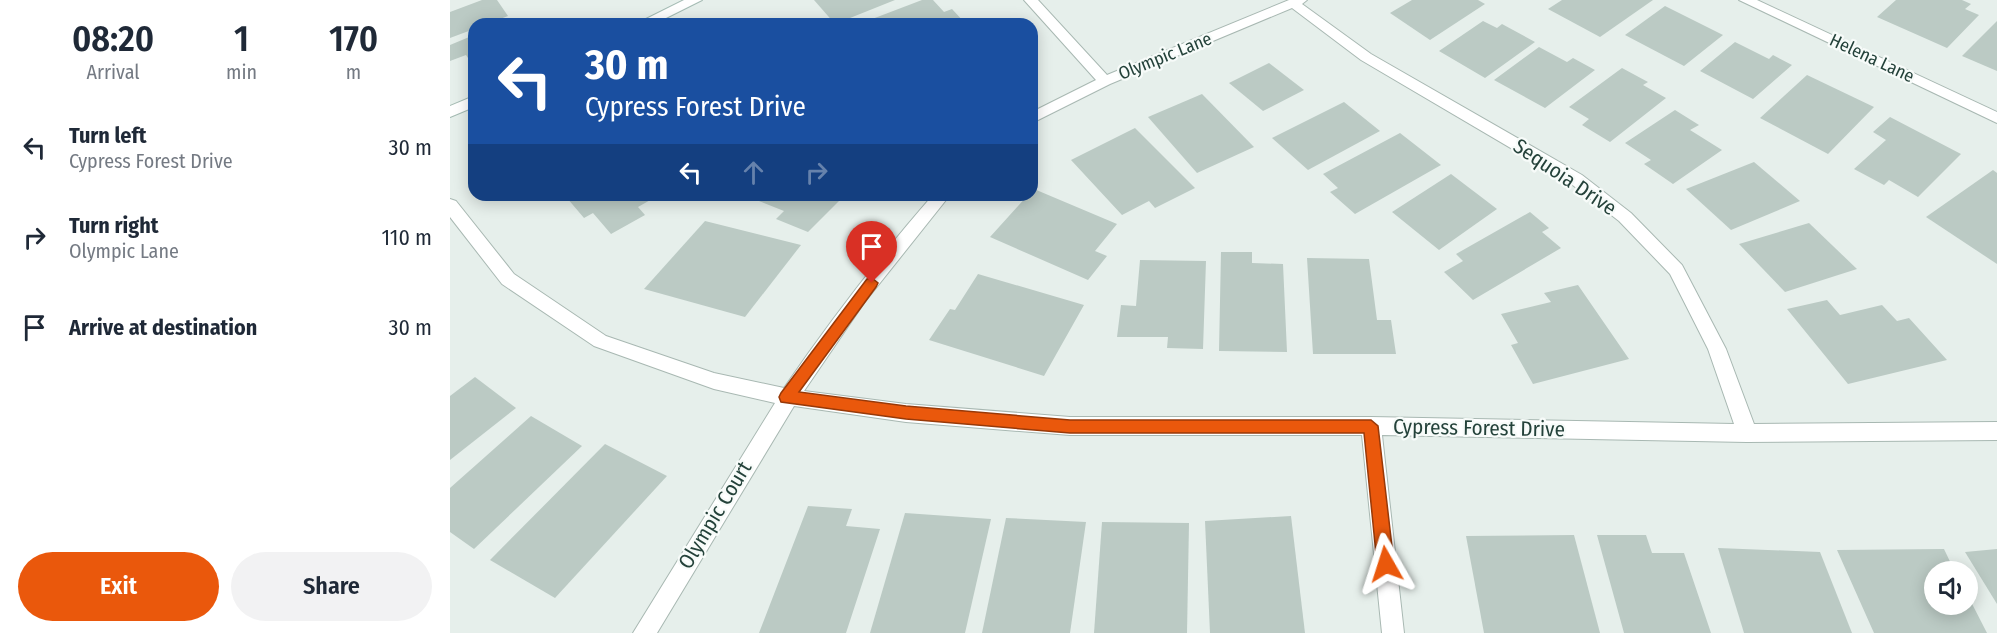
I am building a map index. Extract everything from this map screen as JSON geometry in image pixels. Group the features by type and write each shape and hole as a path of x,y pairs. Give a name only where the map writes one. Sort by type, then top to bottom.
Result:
{"street":[{"path":"656,18 695,0"},
{"path":"1031,0 1105,81"},
{"name":"Helena Lane","path":"1746,0 1997,118"},
{"name":"Olympic Lane","path":"1038,115 1105,81 1297,1"},
{"name":"Sequoia Drive","path":"1297,1 1366,57 1575,179 1625,217 1676,270 1717,349 1747,433"},
{"path":"450,112 468,104"},
{"path":"787,397 914,226 937,201"},
{"name":"Cypress Forest Drive","path":"450,205 508,279 600,341 714,381 787,397 906,413 1070,426 1371,426 1747,433 1997,431"},
{"name":"Olympic Court","path":"644,633 787,397"},
{"path":"1371,426 1393,633"}],"building":[{"path":"482,0 497,0 508,16 468,18 468,31 450,38 450,12"},
{"path":"814,0 895,0 850,18 830,18"},
{"path":"922,0 933,0 944,12 952,9 960,18 875,18"},
{"path":"1412,0 1478,0 1485,4 1430,40 1390,13"},
{"path":"1562,0 1653,0 1600,37 1548,9"},
{"path":"1896,0 1962,0 1971,4 1965,9 1979,15 1947,48 1877,17"},
{"path":"1665,6 1723,35 1684,66 1625,35"},
{"path":"1483,21 1497,28 1502,24 1535,42 1485,78 1439,51"},
{"path":"1997,21 1997,71 1962,56"},
{"path":"468,38 468,58 466,55 450,61 450,45"},
{"path":"1735,42 1769,59 1773,55 1792,65 1753,99 1700,71"},
{"path":"1539,47 1567,62 1573,58 1595,70 1545,108 1494,80"},
{"path":"1269,63 1304,90 1263,111 1229,83"},
{"path":"1622,68 1648,82 1643,85 1666,98 1610,142 1582,125 1589,119 1569,107"},
{"path":"1807,75 1874,107 1828,154 1760,118"},
{"path":"1202,94 1254,147 1197,173 1148,117"},
{"path":"1344,102 1380,131 1308,170 1272,138"},
{"path":"1675,110 1699,125 1690,130 1722,150 1673,184 1644,164 1651,160 1625,143"},
{"path":"1890,117 1961,154 1918,197 1889,180 1884,185 1854,169 1886,140 1873,132"},
{"path":"1135,128 1195,188 1155,208 1149,201 1122,215 1071,160"},
{"path":"1400,133 1441,165 1355,214 1330,192 1338,188 1323,174"},
{"path":"1754,162 1800,201 1731,230 1686,189"},
{"path":"1993,170 1997,173 1997,264 1926,217"},
{"path":"1451,174 1497,209 1439,250 1392,212"},
{"path":"1038,191 1117,224 1095,251 1107,256 1088,280 990,237 1023,201 1038,201"},
{"path":"570,201 648,201 638,207 645,215 611,234 593,213 584,218"},
{"path":"759,201 839,201 808,232 776,219 784,211"},
{"path":"1530,212 1549,228 1542,232 1561,248 1473,300 1444,272 1463,261 1456,254"},
{"path":"705,221 801,245 745,317 644,289"},
{"path":"1809,223 1857,269 1785,292 1739,244"},
{"path":"1221,252 1252,252 1252,263 1283,264 1287,352 1219,351"},
{"path":"1307,258 1369,259 1377,320 1391,320 1396,354 1313,354"},
{"path":"1140,260 1206,261 1203,349 1167,348 1168,337 1117,337 1121,305 1136,306"},
{"path":"978,274 1084,305 1044,376 929,340 950,309 955,310"},
{"path":"1578,285 1629,359 1533,384 1511,345 1518,343 1501,314 1551,302 1544,293"},
{"path":"1827,300 1840,315 1882,305 1897,321 1909,318 1947,360 1848,384 1787,309"},
{"path":"475,377 516,408 450,460 450,396"},
{"path":"531,416 582,446 474,549 450,532 450,488"},
{"path":"605,444 667,476 555,598 490,560"},
{"path":"808,506 852,509 846,526 880,529 846,633 759,633"},
{"path":"905,513 991,519 965,633 870,633"},
{"path":"1291,516 1305,633 1210,633 1205,521"},
{"path":"1006,518 1086,522 1070,633 982,633"},
{"path":"1102,522 1189,523 1187,633 1094,633"},
{"path":"1574,535 1600,633 1484,633 1466,536"},
{"path":"1597,535 1646,535 1652,553 1684,553 1711,633 1624,633"},
{"path":"1718,548 1820,552 1852,633 1744,633"},
{"path":"1944,549 1950,561 1924,561 1924,615 1978,615 1987,633 1874,633 1837,550"},
{"path":"1997,549 1997,604 1978,573 1978,561 1971,561 1965,552"}],"route":[{"path":"872,283 787,397 906,413 1070,426 1371,426 1386,564"}]}
